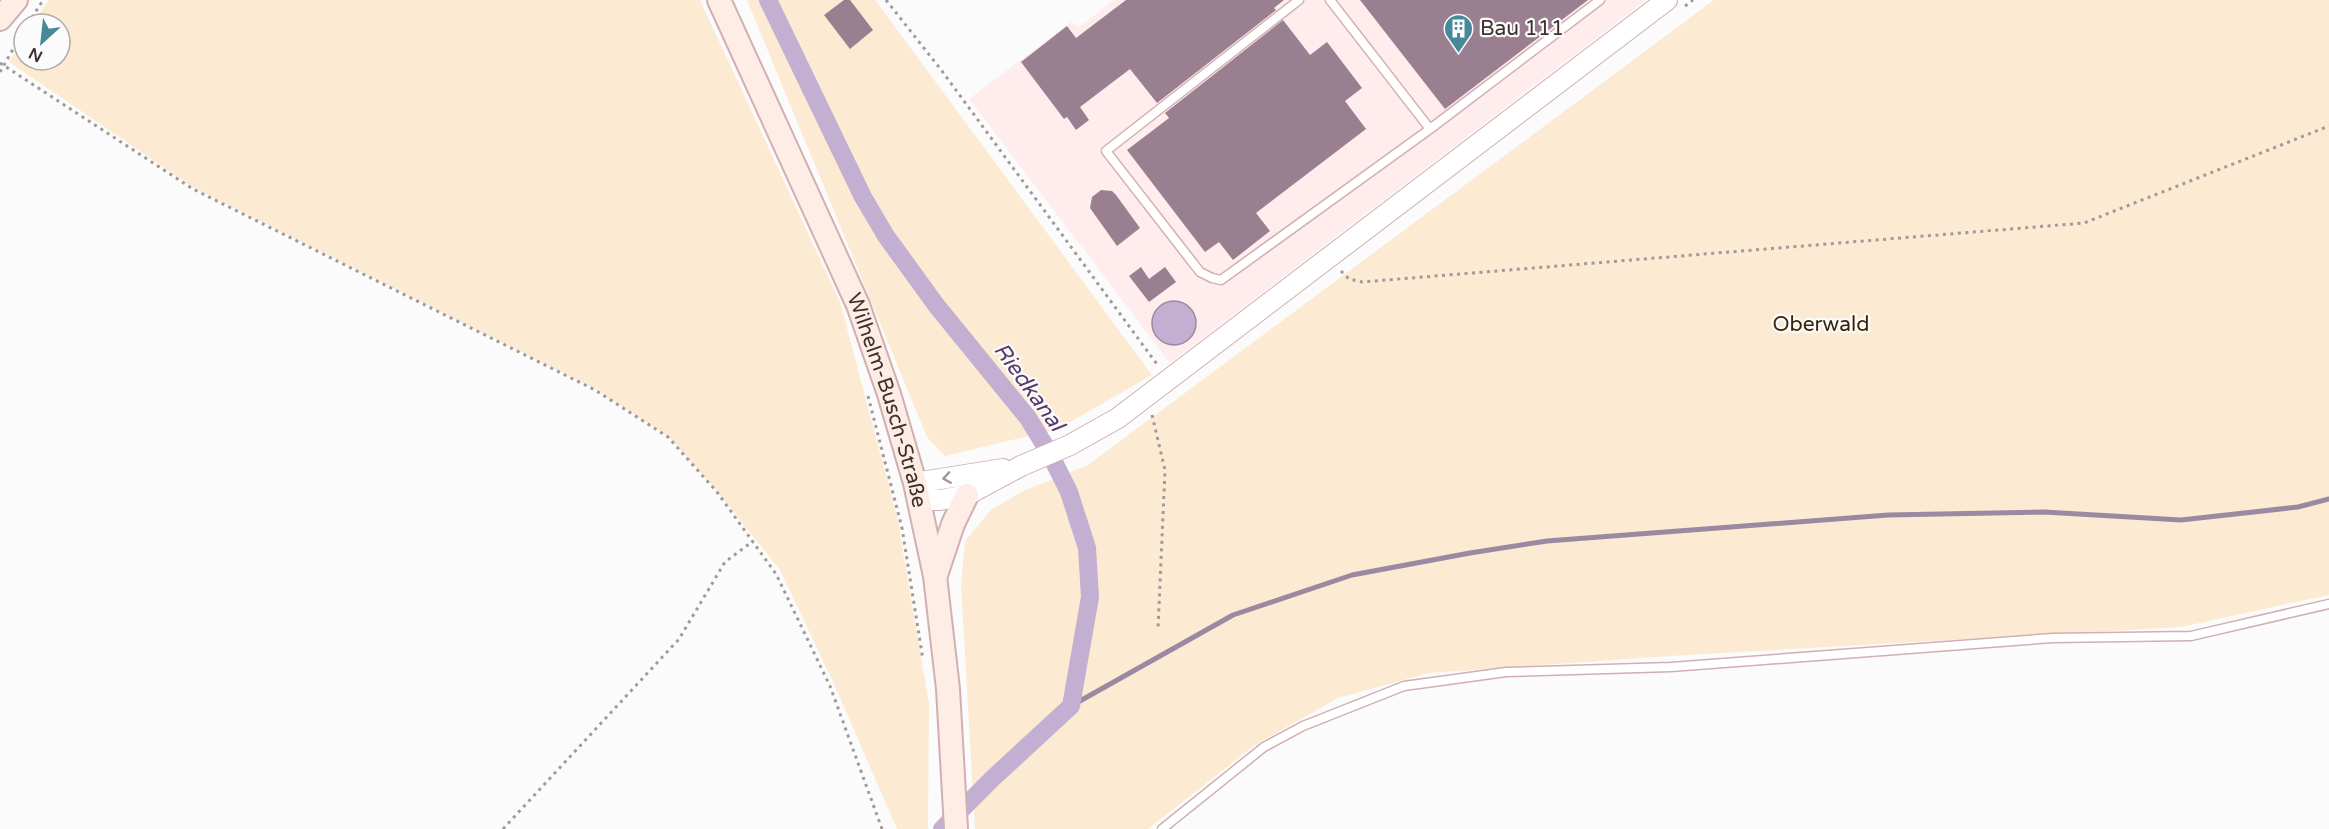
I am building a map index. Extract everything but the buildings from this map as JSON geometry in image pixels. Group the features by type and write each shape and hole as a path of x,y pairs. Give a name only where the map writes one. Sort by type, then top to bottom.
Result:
{"main road":[{"path":"0,19 16,0"},
{"name":"Wilhelm-Busch-Straße","path":"719,0 858,305 889,394 917,492 935,576 948,688 956,829"},
{"path":"935,576 953,524 967,495"}],"street":[{"path":"917,492 940,500 967,495 1021,466 1070,445 1118,418 1667,0"},
{"path":"917,492 1021,466"}],"lane":[{"path":"1299,0 1106,151 1200,272 1212,278 1221,280 1430,129 1600,0"},
{"path":"1330,0 1430,129"},
{"path":"1162,829 1264,747 1303,726 1404,686 1506,672 1671,668 2054,638 2191,636 2329,604"}],"path":[{"path":"886,0 949,80 1168,380"},
{"path":"0,72 12,52"},
{"path":"0,63 194,189 595,390 668,437 717,492 776,574 830,686 882,829"},
{"path":"1331,257 1349,279 1362,282 2084,223 2329,126"},
{"path":"867,393 902,528 925,668"},
{"path":"1152,415 1165,470 1158,629"},
{"path":"503,829 679,639 725,562 753,542"}],"shaded area":[{"path":"1114,0 1646,0 1170,363 969,99 1071,22 1079,27"},
{"path":"1174,301 1183,302 1190,307 1195,314 1195,332 1190,339 1183,344 1174,345 1165,344 1158,339 1153,332 1152,323 1153,314 1158,307 1165,302"}],"green space":[{"path":"49,0 700,0 840,302 897,516 929,704 928,829 897,829 834,684 780,570 717,491 668,436 595,389 194,188 24,72 72,72 72,12 40,12"},
{"path":"747,0 875,0 1152,375 1058,429 945,456 927,437"},
{"name":"Oberwald","path":"1714,0 2329,0 2329,595 2181,627 1670,656 1429,673 1338,698 1255,745 1148,829 975,829 961,586 965,541 991,510 1023,491 1088,465"}],"waterway":[{"name":"Riedkanal","path":"768,0 863,197 886,236 936,305 1028,418 1069,492 1087,548 1090,597 1071,706 942,829"},
{"path":"1071,706 1233,615 1352,575 1470,553 1547,541 1888,515 2044,512 2181,520 2298,507 2329,499"}],"place":[{"name":"Bau 111","path":"1459,54"}]}
